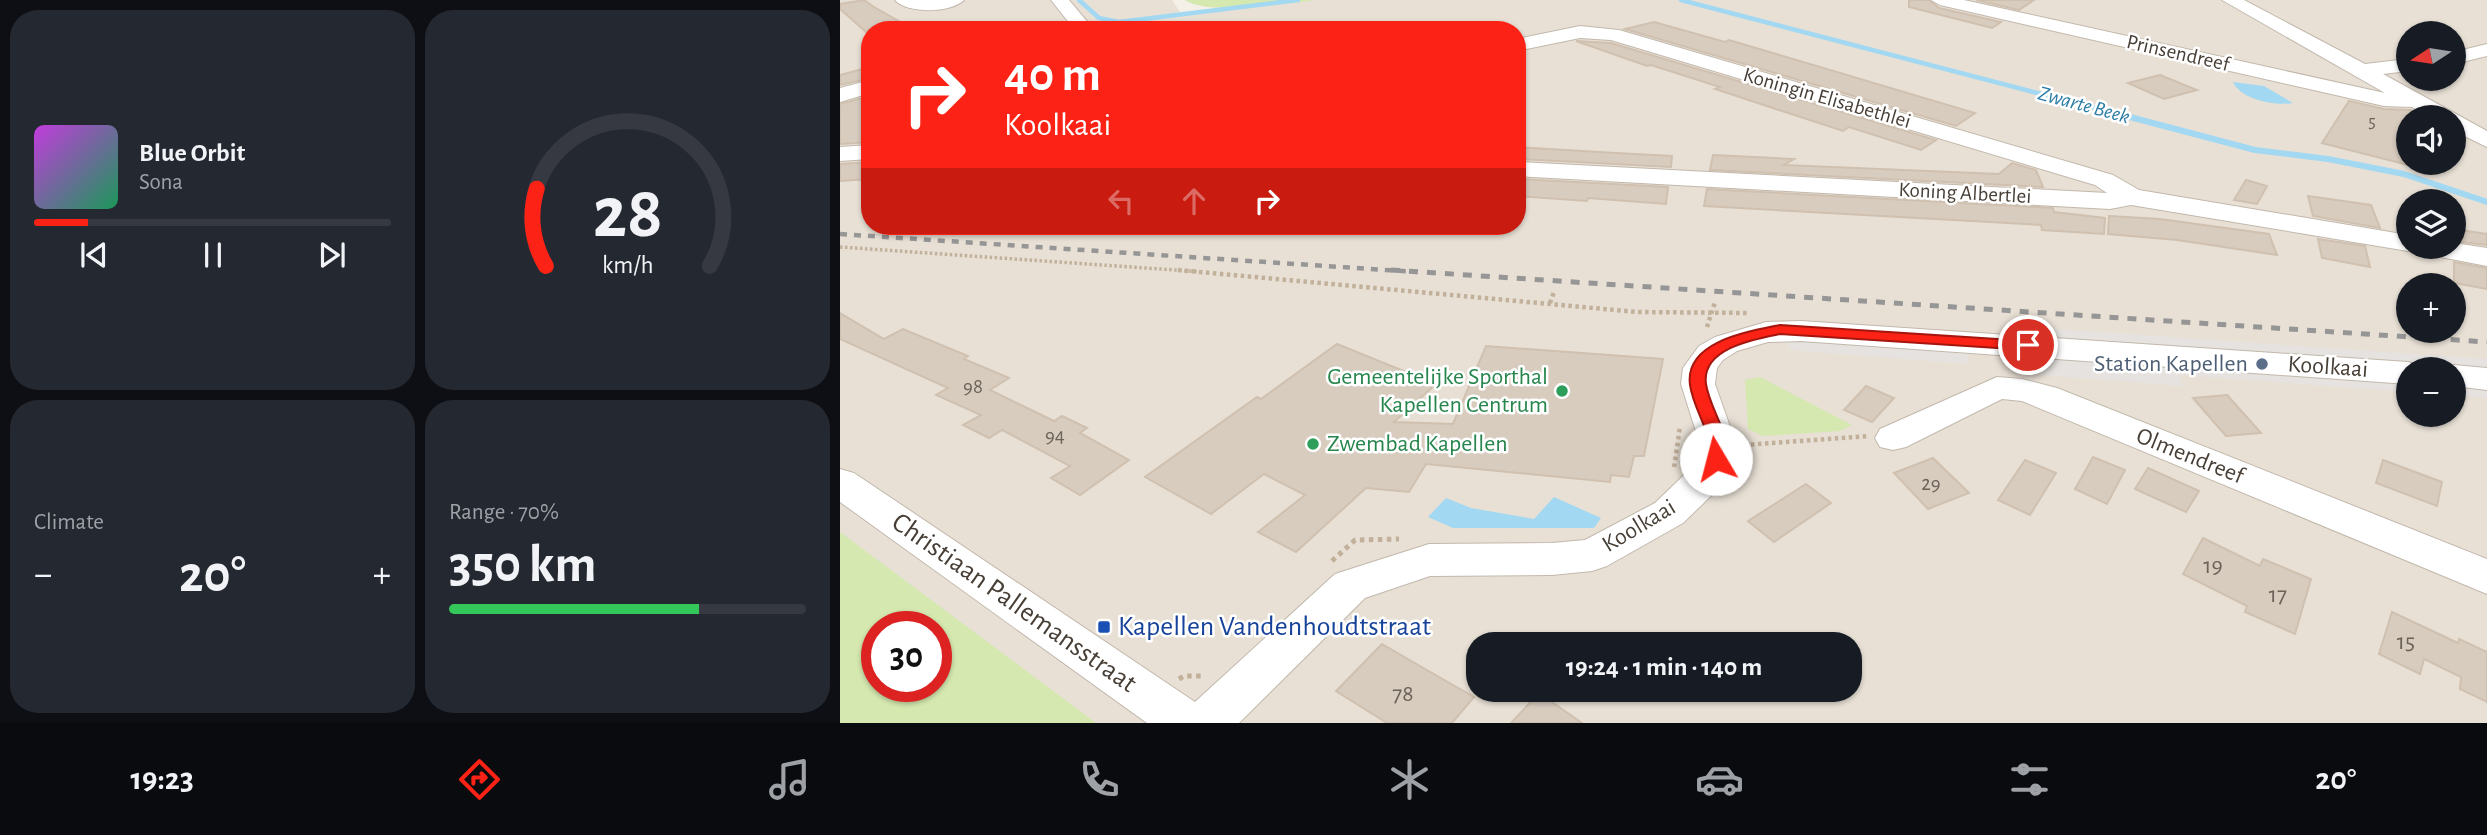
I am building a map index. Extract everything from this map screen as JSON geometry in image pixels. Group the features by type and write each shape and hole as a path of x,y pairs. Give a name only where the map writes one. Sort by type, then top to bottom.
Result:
{"street":[{"path":"904,0 916,6 955,0"},
{"path":"1060,0 1078,21"},
{"name":"Prinsendreef","path":"1940,0 2384,99 2417,101"},
{"path":"2231,0 2424,105"},
{"name":"Koningin Elisabethlei","path":"1526,43 1580,32 1612,34 2104,180 2131,197"},
{"path":"2466,56 2485,52"},
{"path":"2361,71 2396,67"},
{"path":"840,94 861,88"},
{"path":"2466,129 2487,140"},
{"path":"840,154 861,153"},
{"name":"Koning Albertlei","path":"1526,169 2110,201 2131,197 2396,241"},
{"path":"2466,253 2487,257"},
{"name":"Koolkaai","path":"1206,723 1350,586 1429,560 1552,559 1591,555 1669,513 1699,484 1716,459 1718,447 1698,384 1700,368 1711,353 1747,336 1780,330 2396,372"},
{"path":"2466,377 2487,379"},
{"name":"Olmendreef","path":"1893,438 1997,388 2022,390 2045,396 2487,577"},
{"name":"Christiaan Pallemansstraat","path":"840,484 1186,723"}],"path":[{"path":"840,247 1236,274 1637,312"},
{"path":"1550,303 1554,292"},
{"path":"1710,312 1715,302"},
{"path":"1718,447 1877,435 1893,438"}],"shaded area":[{"path":"840,0 1172,0 1182,15 1226,10 1236,0 2487,0 2487,723 840,723"},
{"name":"Station Kapellen","path":"2027,327 2458,357 2396,357 2396,391 2179,375 2183,386 2041,375"},
{"path":"1789,336 1966,348 1969,364 1789,350"},
{"name":"Station Kapellen","path":"2466,358 2487,359 2487,398 2466,396"}],"green space":[{"path":"1185,0 1317,0 1229,8 1196,5"},
{"path":"1760,377 1852,425 1840,431 1763,436 1748,429 1745,380"},
{"path":"840,532 946,611 861,611 861,702 952,702 952,616 1096,723 840,723"}],"water":[{"path":"2233,82 2264,86 2293,103 2277,104 2259,100 2243,93"},
{"path":"1554,497 1601,518 1594,528 1453,528 1428,517 1446,498 1471,508 1534,519"}],"building":[{"path":"864,0 899,21 861,21 861,28 840,9 840,4"},
{"path":"1909,0 1929,0 1939,8 2001,22 1992,28 1909,7"},
{"path":"1976,0 2034,0 2019,10"},
{"path":"1654,22 1725,42 1729,40 1975,113 1956,126 1625,29"},
{"path":"1576,41 1611,43 1936,140 1921,150 1849,127 1843,131 1715,89 1720,87 1647,66"},
{"path":"861,69 861,80 840,85 840,75"},
{"path":"2160,75 2197,90 2164,99 2128,83"},
{"path":"861,98 861,143 840,144 840,104"},
{"path":"2349,101 2396,109 2396,162 2322,143"},
{"path":"1526,148 1672,156 1671,167 1526,159"},
{"path":"1713,155 1794,159 1784,165 1999,174 2012,163 2036,170 2043,187 1710,170"},
{"path":"861,163 861,180 840,181 840,164"},
{"path":"1526,179 1668,187 1666,204 1588,198 1587,201 1526,197"},
{"path":"2246,180 2267,186 2257,204 2234,200"},
{"path":"1707,189 2053,208 2054,212 2105,218 2104,234 2042,230 2041,225 1704,206"},
{"path":"2308,196 2371,205 2380,228 2313,216"},
{"path":"2109,216 2160,219 2269,234 2277,255 2177,240 2108,234"},
{"path":"2466,231 2487,234 2487,245 2466,242"},
{"path":"2318,239 2365,246 2370,267 2322,258"},
{"path":"2454,262 2487,268 2487,289 2466,285 2466,273 2454,273"},
{"path":"840,313 884,339 903,329 968,356 964,359 1009,378 990,390 1054,421 1062,416 1087,428 1080,433 1129,460 1080,495 1051,478 1070,466 1002,430 989,438 963,425 981,415 936,395 948,388 840,339"},
{"path":"1337,344 1436,384 1394,422 1453,424 1486,346 1663,359 1644,456 1634,456 1629,477 1611,475 1610,482 1426,464 1409,492 1366,488 1296,552 1258,532 1305,495 1264,474 1211,514 1145,477"},
{"path":"1866,386 1894,398 1872,422 1844,410"},
{"path":"2227,395 2261,433 2226,436 2193,398"},
{"path":"2093,457 2125,470 2107,504 2075,489"},
{"path":"1933,458 1969,493 1928,509 1894,473"},
{"path":"2025,460 2056,473 2030,515 1998,500"},
{"path":"2383,460 2442,482 2437,506 2376,483"},
{"path":"2148,468 2199,491 2186,512 2135,489"},
{"path":"1806,484 1831,503 1774,542 1748,521"},
{"path":"2203,538 2260,566 2263,559 2311,579 2295,634 2245,612 2247,606 2183,574"},
{"path":"2392,612 2458,643 2459,639 2487,652 2487,702 2460,689 2461,677 2424,659 2420,674 2379,654"},
{"path":"1382,644 1466,692 1466,702 1470,702 1452,723 1387,723 1336,691"},
{"path":"1531,702 1552,702 1582,723 1511,723"}],"waterway":[{"name":"Zwarte Beek","path":"1079,0 1099,18 1114,21"},
{"name":"Zwarte Beek","path":"1127,21 1298,0"},
{"name":"Zwarte Beek","path":"1681,0 2137,119"},
{"name":"Zwarte Beek","path":"2130,117 2255,150 2328,159 2404,174 2487,202"}],"railway":[{"path":"840,234 1417,272"},
{"path":"1391,270 2487,342"}],"place":[{"name":"Station Kapellen","path":"2262,364"},
{"name":"Gemeentelijke Sporthal Kapellen Centrum","path":"1562,391"},
{"name":"Zwembad Kapellen","path":"1313,444"},
{"name":"Kapellen Vandenhoudtstraat","path":"1104,627"}],"route":[{"path":"1716,459 1716,438 1698,384 1700,368 1711,353 1747,336 1780,330 2028,345"}]}
